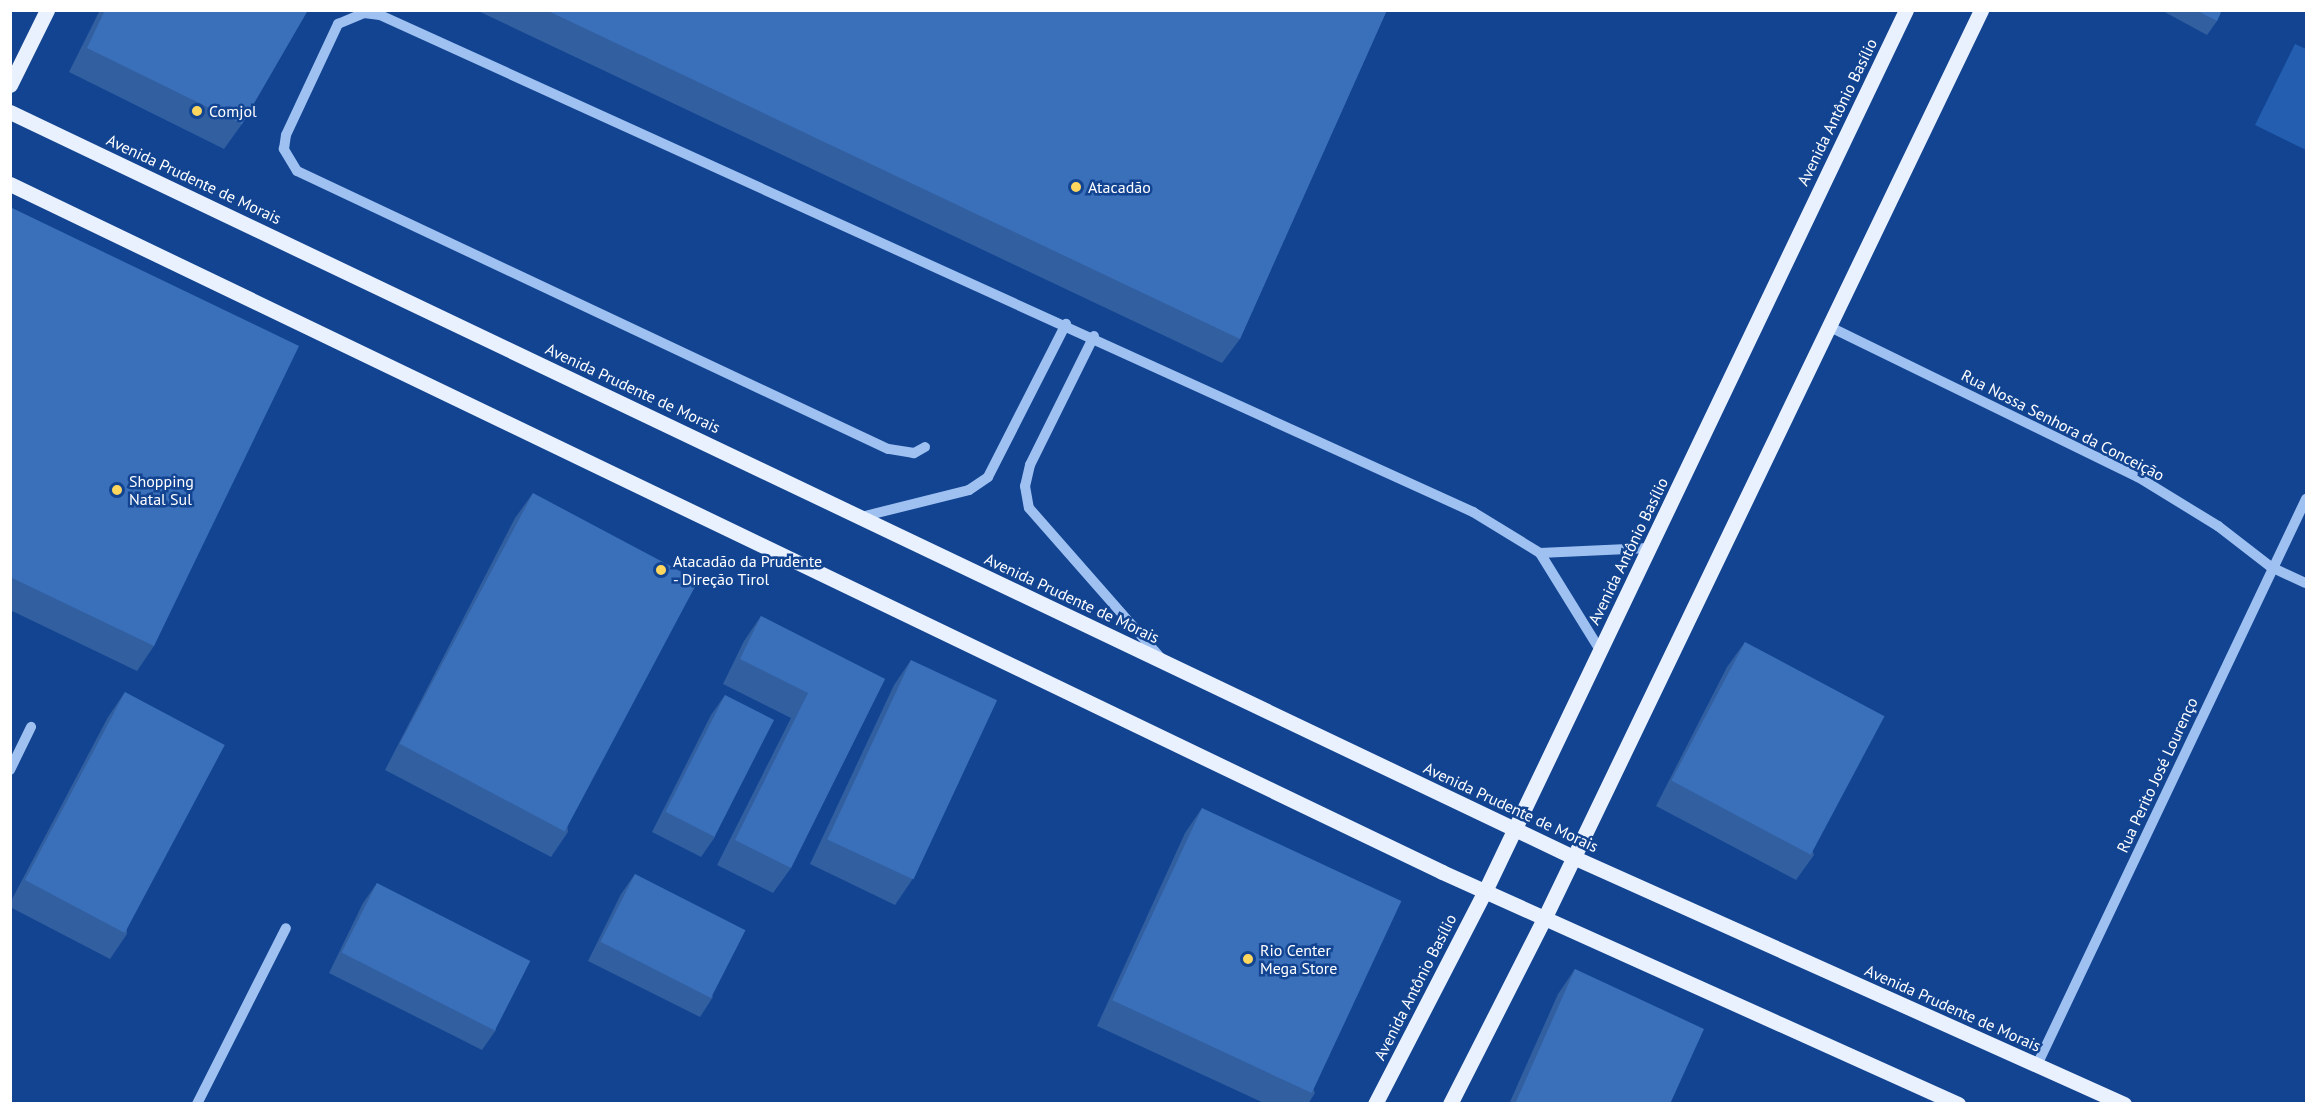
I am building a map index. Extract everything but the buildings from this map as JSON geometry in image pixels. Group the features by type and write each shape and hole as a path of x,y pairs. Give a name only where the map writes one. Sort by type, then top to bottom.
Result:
{"main road":[{"path":"10,85 47,10"},
{"name":"Avenida Antônio Basílio","path":"1375,1104 1485,891 1906,10"},
{"path":"1450,1104 1544,919 1981,10"},
{"name":"Avenida Prudente de Morais","path":"10,111 1573,857 2124,1104"},
{"path":"10,184 1544,919 1958,1104"}],"street":[{"path":"925,447 914,453 888,449 297,171 284,149 286,135 338,24 364,13 380,15 1094,336 1473,512 1540,553 1600,650"},
{"path":"861,517 969,490 988,477 1066,324"},
{"name":"Rua Nossa Senhora da Conceição","path":"1828,326 2138,477 2218,526 2271,567 2307,583"},
{"path":"1094,336 1030,465 1025,486 1029,508 1163,661"},
{"name":"Rua Perito José Lourenço","path":"2037,1065 2271,567 2307,499"},
{"path":"1540,553 1649,548"},
{"path":"10,770 31,727"},
{"path":"197,1104 286,928"}],"shaded area":[{"path":"2295,44 2306,49 2306,150 2255,125"}],"place":[{"name":"Comjol","path":"197,111"},
{"name":"Atacadão","path":"1076,187"},
{"name":"Shopping Natal Sul","path":"117,490"},
{"name":"Atacadão da Prudente - Direção Tirol","path":"661,570"},
{"name":"Rio Center Mega Store","path":"1248,959"}]}
